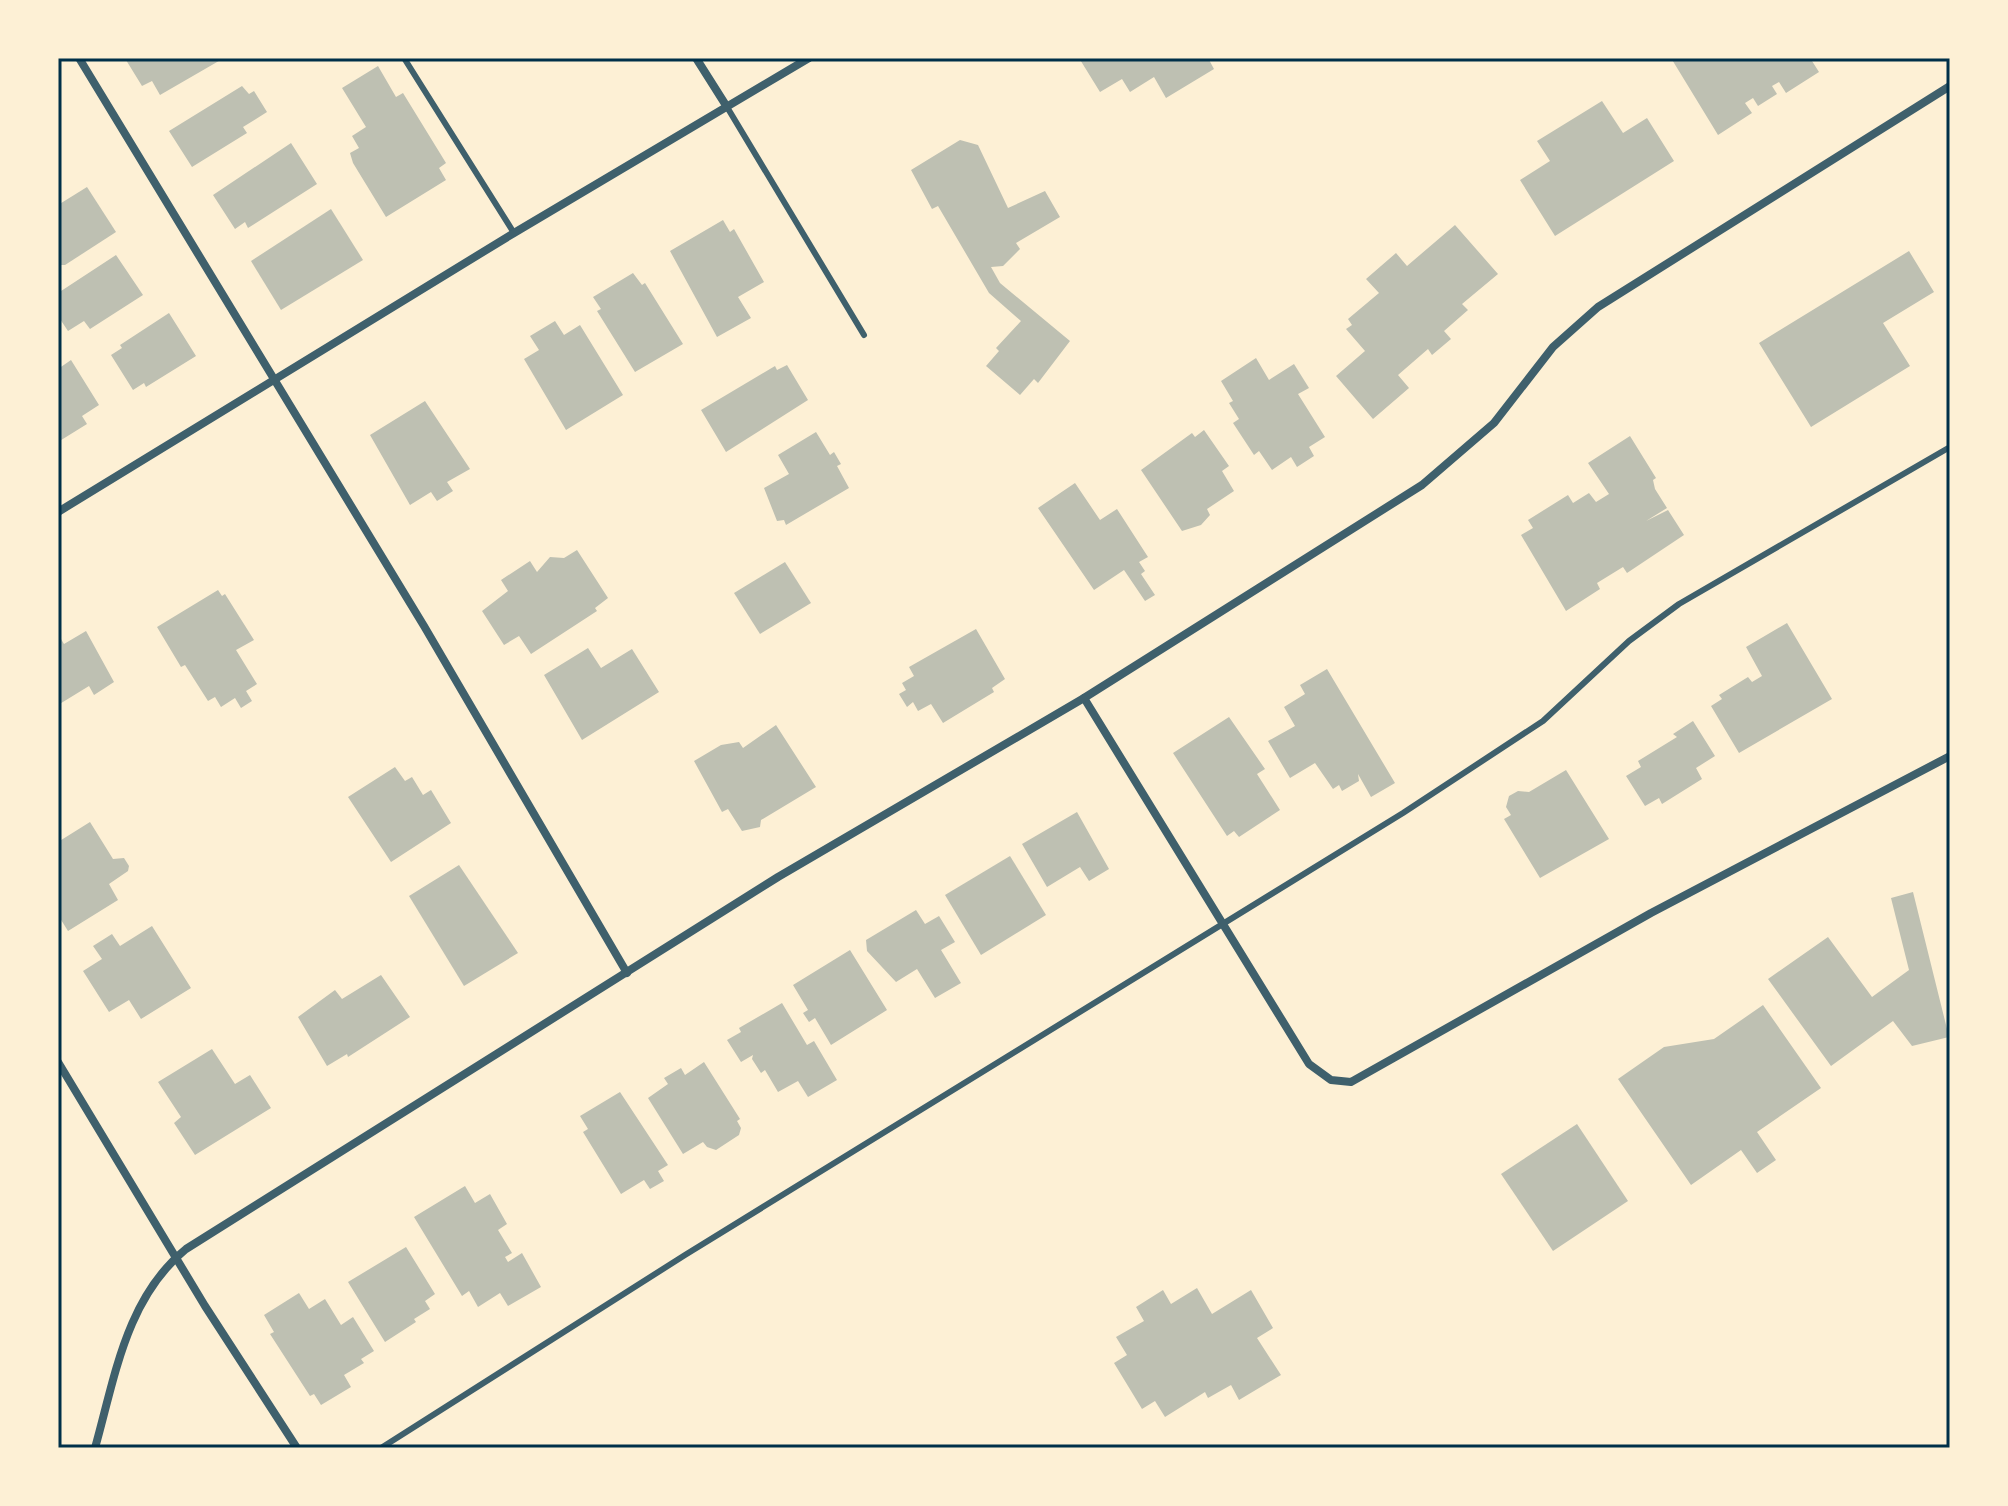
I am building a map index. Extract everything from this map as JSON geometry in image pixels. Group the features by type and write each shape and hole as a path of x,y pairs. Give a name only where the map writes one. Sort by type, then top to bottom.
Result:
{"street":[{"path":"79,58 424,626 627,973"},
{"path":"696,58 727,107"},
{"path":"58,512 514,233 809,58"},
{"path":"95,1448 131,1320 149,1287 175,1257 778,877 1084,698 1441,471 1494,423 1553,347 1598,307 1950,86"},
{"path":"1084,698 1309,1064 1331,1080 1351,1082 1651,913 1950,756"},
{"path":"58,1062 175,1257 297,1448"}],"lane":[{"path":"404,58 514,233"},
{"path":"727,107 864,335"},
{"path":"381,1448 1220,923 1403,813 1543,721 1629,641 1679,604 1950,447"}],"building":[{"path":"224,58 160,95 152,81 142,86 126,60"},
{"path":"1079,58 1208,58 1214,69 1166,98 1154,77 1130,92 1122,79 1100,92"},
{"path":"1671,58 1816,58 1812,61 1819,72 1786,93 1779,82 1772,86 1777,94 1758,106 1753,98 1745,103 1752,113 1718,135"},
{"path":"378,66 396,97 403,93 446,163 439,168 446,180 386,217 353,163 350,153 359,148 352,136 366,127 342,88"},
{"path":"242,86 249,94 254,91 267,112 243,127 247,133 192,167 169,131"},
{"path":"1602,101 1623,133 1647,118 1674,161 1555,236 1520,180 1550,161 1537,141"},
{"path":"960,140 978,145 1008,208 1045,191 1060,217 1016,243 1020,249 1003,266 991,267 1000,283 1070,341 1038,383 1034,379 1020,395 986,366 999,351 996,348 1021,321 989,293 938,206 932,209 911,170"},
{"path":"291,143 317,184 248,228 245,222 235,229 213,195"},
{"path":"87,187 116,232 65,265 58,265 58,205"},
{"path":"331,209 363,260 281,310 251,261"},
{"path":"723,220 730,232 734,229 764,282 738,297 751,318 717,337 670,251"},
{"path":"1455,225 1498,274 1462,304 1468,310 1444,331 1451,339 1432,355 1428,349 1398,375 1409,388 1373,419 1336,376 1365,351 1346,329 1352,325 1348,319 1379,293 1366,279 1396,253 1407,266"},
{"path":"1909,251 1934,292 1883,323 1910,366 1811,427 1759,343"},
{"path":"116,255 143,295 90,329 84,321 68,331 58,316 58,293"},
{"path":"633,273 642,285 645,283 683,344 635,372 597,311 601,309 593,297"},
{"path":"169,313 196,356 146,387 144,383 133,390 111,355 122,348 120,345"},
{"path":"555,321 564,335 580,325 623,395 566,430 524,359 539,350 530,336"},
{"path":"1256,358 1269,380 1294,364 1309,388 1298,394 1325,437 1309,447 1314,456 1297,467 1291,457 1272,470 1259,451 1254,455 1233,423 1239,419 1221,381"},
{"path":"71,360 99,405 82,416 87,424 58,442 58,369"},
{"path":"787,365 808,400 726,452 701,410 775,366 777,370"},
{"path":"425,401 470,469 447,482 453,491 437,501 431,492 410,505 370,435"},
{"path":"1204,430 1229,466 1222,471 1234,491 1207,509 1210,515 1201,525 1182,531 1141,470 1192,433 1195,437"},
{"path":"816,432 830,455 834,452 841,464 837,466 849,488 786,525 784,520 777,521 764,488 789,474 778,455"},
{"path":"1630,436 1656,478 1653,480 1655,489 1667,508 1646,521 1668,510 1684,535 1627,573 1623,567 1597,583 1600,589 1566,611 1521,535 1533,528 1528,520 1568,495 1573,503 1589,493 1596,502 1609,494 1588,463"},
{"path":"1075,483 1100,520 1117,509 1148,557 1139,562 1145,571 1141,574 1155,595 1145,601 1124,570 1094,590 1038,508"},
{"path":"577,550 608,598 595,608 597,611 531,654 519,636 504,645 482,611 508,591 501,580 530,561 537,572 550,557 564,558"},
{"path":"785,562 811,603 760,634 734,593"},
{"path":"218,590 222,596 225,594 254,640 236,650 257,684 246,691 252,701 241,708 235,698 221,707 215,697 208,701 185,665 181,667 157,627"},
{"path":"1787,623 1832,699 1739,753 1711,706 1722,699 1719,695 1748,677 1752,682 1762,676 1746,647"},
{"path":"976,629 1005,679 992,688 994,692 943,723 931,704 918,711 913,702 907,707 899,694 906,690 902,683 914,676 909,667"},
{"path":"86,631 114,682 94,695 89,686 58,705 58,634 64,644"},
{"path":"588,648 601,668 632,649 659,692 582,740 544,675"},
{"path":"1327,669 1395,783 1371,797 1358,774 1359,781 1342,791 1339,785 1333,789 1315,763 1290,778 1268,741 1295,726 1284,707 1305,694 1300,685"},
{"path":"1229,717 1265,769 1257,774 1280,810 1239,837 1234,831 1227,836 1173,753"},
{"path":"1693,721 1715,756 1696,768 1702,779 1662,804 1659,798 1645,806 1626,776 1641,767 1638,761 1677,737 1673,734"},
{"path":"776,725 816,787 761,820 760,827 742,831 728,809 722,812 694,761 721,745 739,742 743,748"},
{"path":"395,767 405,781 412,777 423,795 431,790 451,823 391,862 348,797"},
{"path":"1566,770 1609,839 1540,878 1504,819 1511,815 1506,807 1509,796 1518,791 1529,792"},
{"path":"1077,812 1109,869 1089,881 1080,867 1047,887 1022,844"},
{"path":"90,822 113,859 124,858 129,866 128,871 109,884 118,900 68,931 58,915 58,842"},
{"path":"1010,856 1046,915 981,955 945,895"},
{"path":"459,865 518,953 464,986 409,896"},
{"path":"1913,892 1949,1037 1912,1046 1893,1021 1831,1066 1768,979 1828,937 1872,997 1909,970 1891,898"},
{"path":"916,910 925,924 939,916 955,942 941,950 961,983 935,998 917,969 896,982 867,951 866,940"},
{"path":"152,926 191,988 141,1019 129,1000 109,1012 83,971 102,959 93,946 112,934 120,946"},
{"path":"850,950 887,1010 831,1045 815,1018 809,1022 803,1013 808,1010 793,985"},
{"path":"381,975 410,1017 348,1057 347,1054 327,1066 298,1017 335,990 342,999"},
{"path":"782,1003 807,1045 814,1041 837,1080 808,1097 798,1081 778,1092 765,1070 761,1073 752,1059 753,1055 741,1062 727,1040 741,1032 739,1028"},
{"path":"1763,1005 1821,1088 1757,1132 1776,1160 1757,1173 1741,1150 1691,1185 1618,1079 1664,1047 1714,1039"},
{"path":"212,1049 235,1084 250,1075 271,1108 195,1155 174,1123 181,1117 158,1082"},
{"path":"704,1062 740,1119 737,1121 741,1128 739,1135 716,1150 703,1142 683,1154 648,1098 668,1084 664,1078 681,1068 685,1075"},
{"path":"620,1092 668,1165 658,1171 664,1181 650,1189 644,1180 621,1194 583,1132 588,1129 580,1116"},
{"path":"1577,1124 1628,1201 1553,1251 1501,1174"},
{"path":"465,1186 475,1203 490,1194 507,1224 498,1230 512,1253 505,1257 508,1262 522,1253 541,1287 508,1306 500,1293 478,1307 469,1291 462,1296 414,1217"},
{"path":"406,1247 435,1294 425,1301 430,1309 385,1342 348,1282"},
{"path":"1197,1288 1212,1314 1251,1290 1273,1328 1257,1338 1281,1375 1239,1400 1231,1385 1208,1398 1205,1392 1165,1417 1155,1401 1142,1409 1114,1363 1127,1355 1116,1337 1144,1321 1136,1307 1163,1290 1171,1304"},
{"path":"299,1293 309,1309 325,1299 341,1325 353,1317 374,1351 361,1359 364,1363 344,1375 351,1387 321,1405 314,1394 310,1396 270,1334 274,1332 264,1315"}]}
